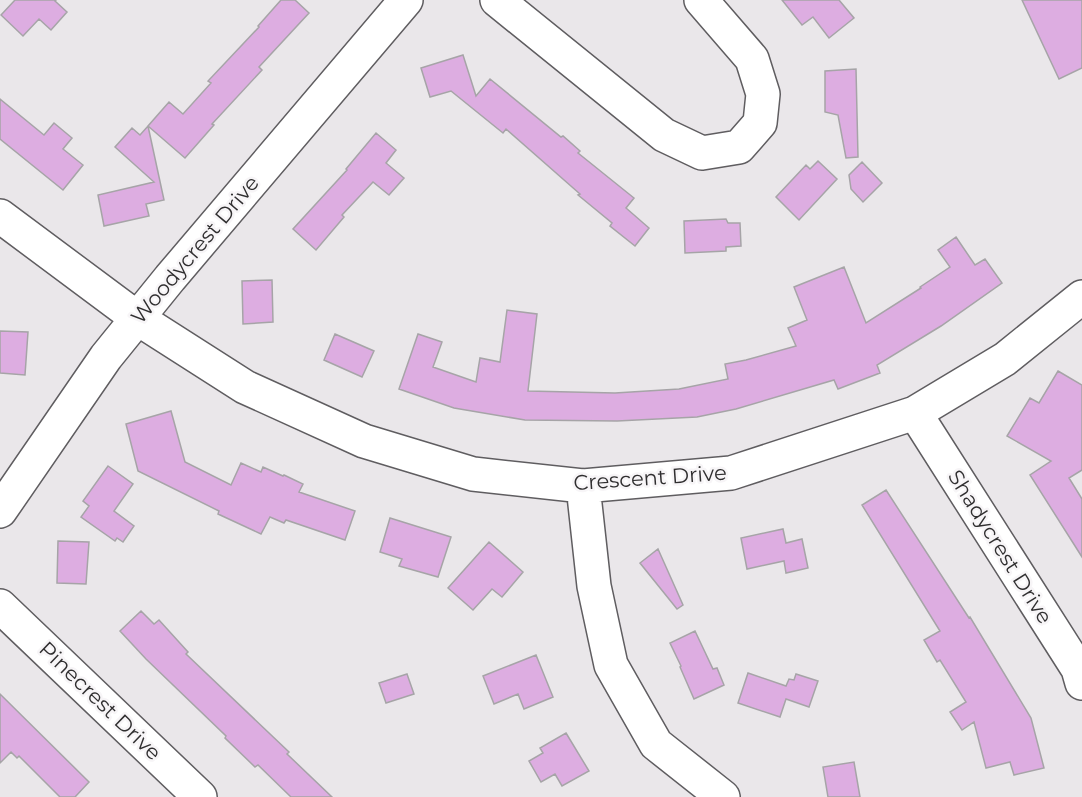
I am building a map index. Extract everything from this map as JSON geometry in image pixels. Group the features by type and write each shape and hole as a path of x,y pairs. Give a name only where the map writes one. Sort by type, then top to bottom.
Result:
{"street":[{"name":"Woodycrest Drive","path":"0,511 106,357 170,278 406,0"},
{"path":"497,0 664,135 702,153 739,147 760,123 763,94 752,59 701,0"},
{"name":"Crescent Drive","path":"0,216 137,318 246,387 364,441 473,474 583,486 731,473 915,413 1005,359 1082,297"},
{"name":"Shadycrest Drive","path":"915,413 1078,669 1082,683"},
{"path":"583,486 594,586 611,665 656,744 723,797"},
{"name":"Pinecrest Drive","path":"0,606 200,797"}],"building":[{"path":"15,0 56,0 67,12 51,30 39,19 23,36 1,15"},
{"path":"281,0 295,0 309,13 259,67 262,70 212,124 214,125 185,158 148,126 169,102 183,114 211,83 208,81"},
{"path":"782,0 839,0 854,18 829,38 813,17 802,25"},
{"path":"1022,0 1082,0 1082,68 1059,79"},
{"path":"463,55 476,96 490,79 561,137 563,136 580,151 578,153 634,198 626,208 649,228 635,246 610,226 612,223 506,129 503,133 451,91 430,97 421,68"},
{"path":"856,69 858,157 846,158 838,115 825,112 825,71"},
{"path":"0,99 44,135 54,123 72,138 63,149 83,165 63,190 0,139"},
{"path":"148,126 164,200 146,204 149,216 104,226 98,195 154,182 115,147 132,128 140,135"},
{"path":"376,133 396,150 386,163 404,178 389,195 373,182 342,215 344,217 316,250 293,229 347,170"},
{"path":"818,161 837,179 799,220 776,197 806,165 810,169"},
{"path":"862,162 882,183 863,202 851,189 849,175"},
{"path":"726,219 728,223 740,223 741,246 726,247 726,251 685,253 684,221"},
{"path":"956,237 975,265 985,259 1002,283 941,326 877,365 880,373 838,389 834,380 736,409 697,417 617,421 525,420 454,408 399,389 418,334 442,342 433,367 476,382 480,358 500,362 507,310 537,314 528,391 615,393 679,389 728,379 725,364 796,346 788,328 807,320 794,287 844,267 866,323 950,267 938,250"},
{"path":"272,280 273,322 243,324 242,281"},
{"path":"0,331 28,332 25,375 0,373"},
{"path":"335,334 374,351 362,377 324,360"},
{"path":"1058,371 1082,385 1082,470 1069,478 1082,499 1082,557 1030,475 1051,461 1007,436 1030,398 1039,403"},
{"path":"171,411 185,462 231,485 241,463 261,472 263,467 303,484 299,492 355,511 345,540 286,520 284,523 270,517 261,534 218,514 219,511 138,471 126,424"},
{"path":"108,466 133,484 114,511 134,526 123,542 117,538 115,541 81,517 89,506 83,501"},
{"path":"886,490 970,617 1031,718 1044,768 1014,775 1010,762 986,768 974,722 962,730 950,712 966,702 940,660 937,662 924,640 940,631 862,505"},
{"path":"390,518 451,537 438,577 399,566 402,559 380,552"},
{"path":"783,529 786,543 802,539 808,568 786,573 784,561 747,569 741,538"},
{"path":"58,541 89,542 86,584 57,583"},
{"path":"489,542 523,572 502,597 492,589 473,610 448,588"},
{"path":"658,549 683,605 677,609 640,563"},
{"path":"141,611 154,624 159,620 188,652 186,654 289,752 287,754 332,797 291,797 258,765 255,767 225,738 226,736 120,631"},
{"path":"695,631 713,669 717,668 724,685 694,699 670,643"},
{"path":"536,655 553,697 524,709 518,694 494,704 483,676"},
{"path":"748,673 786,686 789,679 794,680 796,674 818,681 809,707 786,699 780,717 738,703"},
{"path":"407,674 414,694 386,703 379,683"},
{"path":"0,694 89,782 75,797 60,797 19,756 17,758 11,752 0,763"},
{"path":"566,733 589,771 562,786 555,774 541,782 529,761 543,753 540,748"},
{"path":"854,762 860,797 828,797 823,767"}]}
